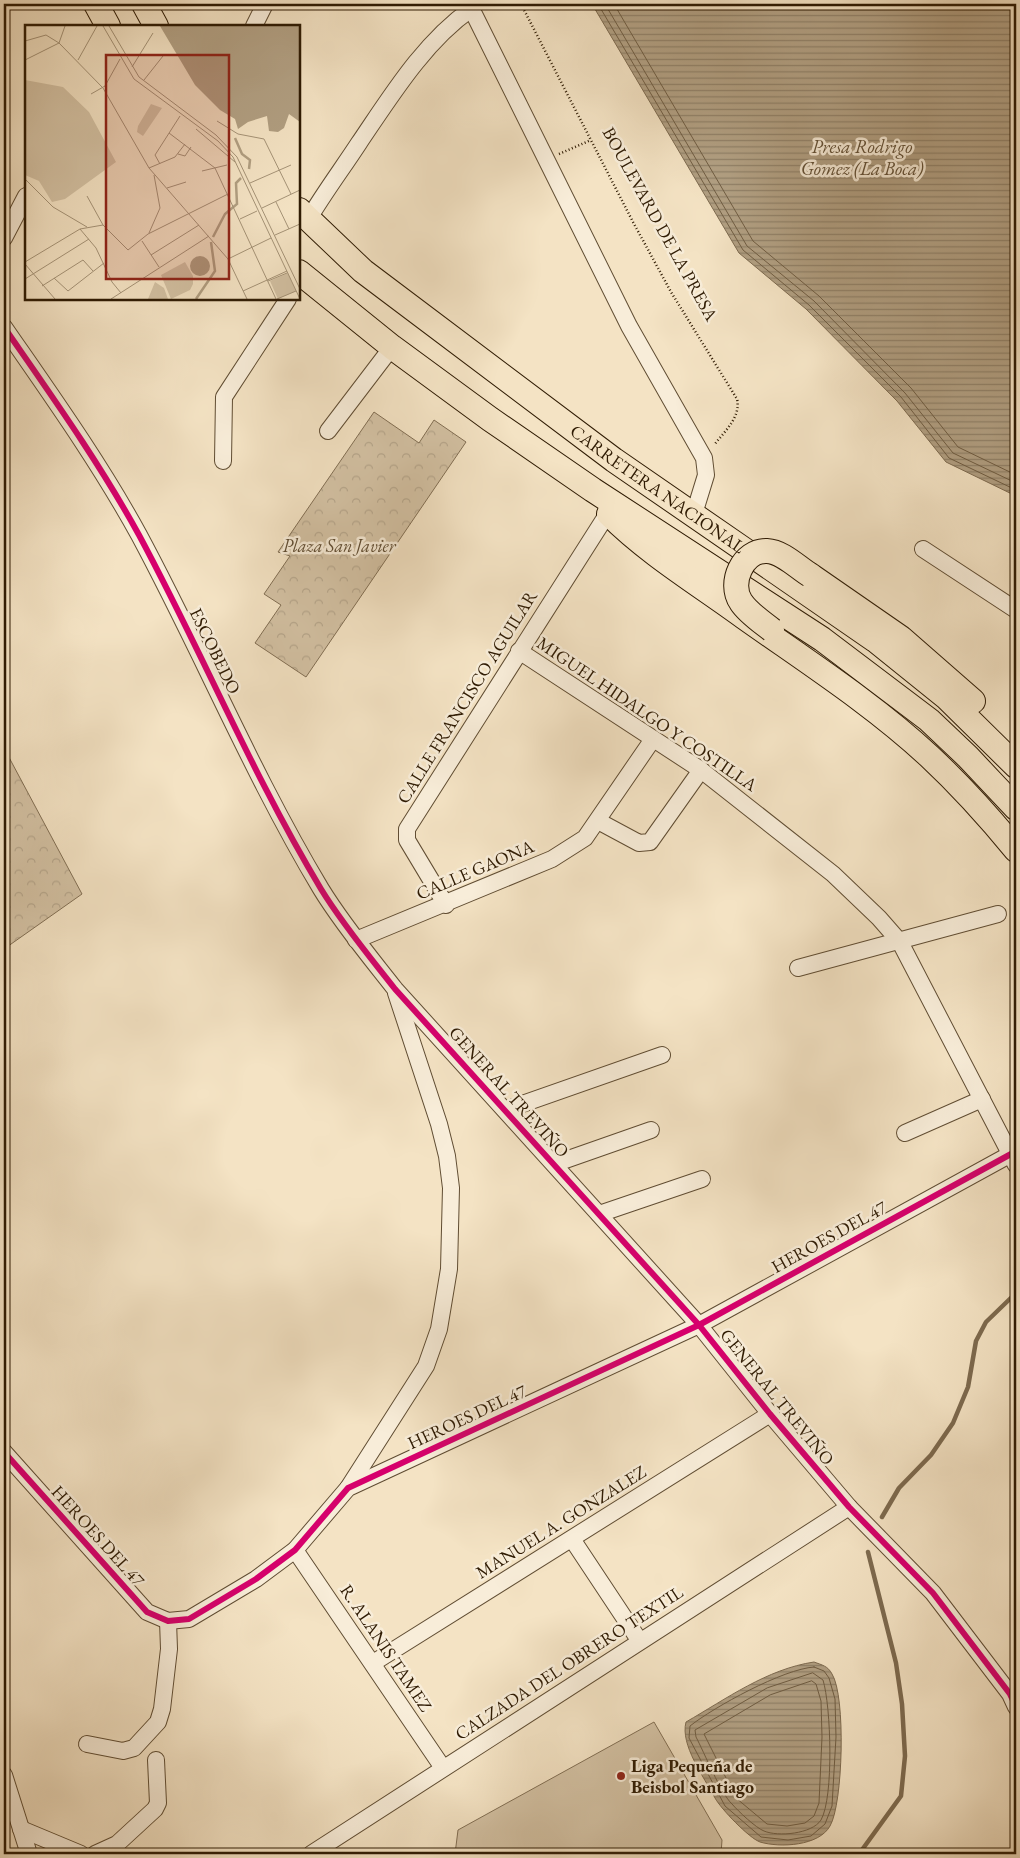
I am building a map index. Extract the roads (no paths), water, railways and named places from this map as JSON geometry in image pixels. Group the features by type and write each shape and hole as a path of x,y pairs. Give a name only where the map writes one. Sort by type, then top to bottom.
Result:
{"highway":[{"path":"96,4 107,25"},
{"path":"144,4 155,25"},
{"name":"CARRETERA NACIONAL","path":"303,215 363,271 614,460 875,640 912,668 947,698 1016,766"},
{"name":"CARRETERA NACIONAL","path":"300,277 392,348 593,490 822,639 935,726 968,757 1016,808"},
{"path":"593,490 608,514 622,527 685,576 822,672 895,728 957,784 994,822 1016,850"},
{"path":"1016,745 943,672 901,638 781,555 773,552 758,552 747,560 736,580 737,596 749,611 772,630 843,676 915,732 961,776 1016,837"}],"street":[{"path":"254,25 265,4"},
{"path":"303,215 327,188 404,79 444,32 470,6 629,326 704,458 706,475 694,514"},
{"path":"4,238 25,198"},
{"path":"223,461 224,397 287,300"},
{"name":"ESCOBEDO","path":"4,327 71,425 138,533 292,839 322,891 356,940 395,989"},
{"path":"328,431 392,348"},
{"name":"CALLE FRANCISCO AGUILAR","path":"446,905 407,840 407,829 608,514"},
{"path":"923,549 1012,608"},
{"name":"MIGUEL HIDALGO Y COSTILLA","path":"519,651 700,770 833,874 879,918 900,942 1014,1160"},
{"name":"CALLE GAONA","path":"356,940 446,905 552,860 585,838 654,739"},
{"path":"598,821 639,843 650,842 700,770"},
{"path":"798,968 998,914"},
{"path":"348,1488 426,1366 439,1329 449,1269 451,1188 447,1156 439,1124 395,989"},
{"name":"GENERAL TREVIÑO","path":"395,989 699,1326 849,1507 933,1593 1014,1697"},
{"path":"505,1110 662,1055"},
{"path":"905,1133 982,1099"},
{"path":"554,1164 651,1130"},
{"name":"HEROES DEL 47","path":"4,1452 147,1612 168,1621 189,1619 256,1580 295,1550 348,1488 699,1326 1014,1160"},
{"path":"599,1214 702,1179"},
{"name":"MANUEL A. GONZALEZ","path":"373,1663 770,1414"},
{"name":"CALZADA DEL OBRERO TEXTIL","path":"311,1854 639,1640 849,1507"},
{"path":"572,1538 639,1640"},
{"name":"R. ALANIS TAMEZ","path":"295,1550 444,1768"},
{"path":"87,1744 123,1751 134,1748 158,1722 162,1709 169,1650 168,1621"},
{"path":"95,1854 117,1844 155,1809 158,1803 156,1760"},
{"path":"4,1775 29,1854"},
{"path":"21,1829 81,1854"}],"water":[{"name":"Presa Rodrigo Gomez (La Boca)","path":"592,4 1016,4 1016,496 946,462 897,401 806,309 739,253"},
{"path":"814,1662 829,1669 832,1674 839,1704 841,1726 840,1774 834,1814 830,1826 825,1833 817,1838 788,1845 760,1842 736,1823 715,1798 699,1771 686,1741 686,1722 763,1678 780,1671"}],"waterway":[{"path":"882,1517 899,1488 931,1455 953,1423 968,1387 976,1341 986,1322 1016,1293"},
{"path":"859,1854 901,1796 905,1756 902,1704 896,1663 868,1552"}],"place":[{"name":"Liga Pequeña de Beisbol Santiago","path":"621,1776"}],"park label":[{"name":"Plaza San Javier","path":"339,546"}]}
